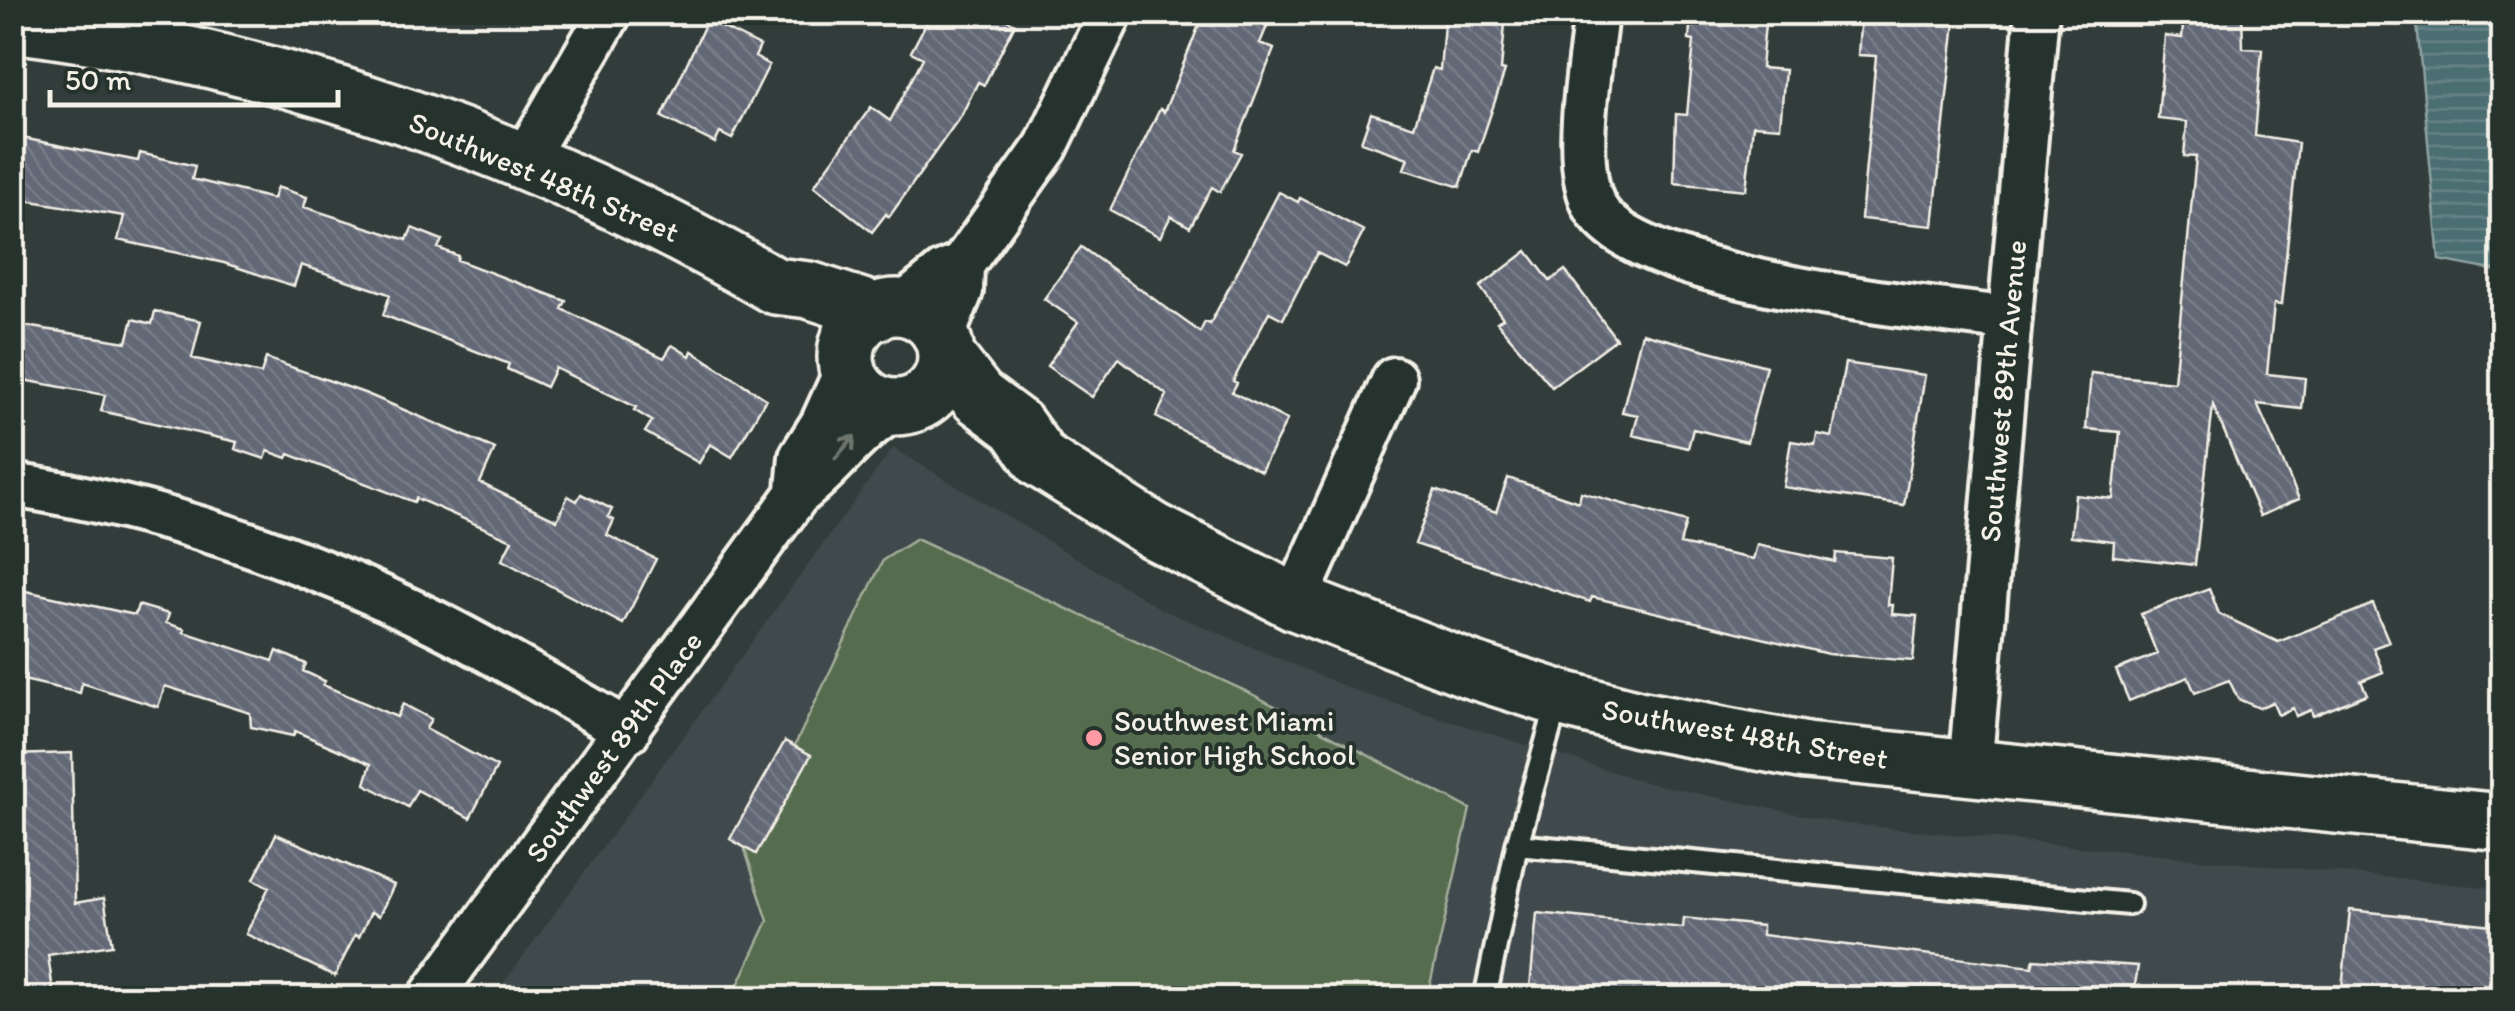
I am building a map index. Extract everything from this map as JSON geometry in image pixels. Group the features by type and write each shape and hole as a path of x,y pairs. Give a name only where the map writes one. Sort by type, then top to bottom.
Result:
{"street":[{"path":"524,162 610,12"},
{"path":"847,362 851,335 916,328 961,290 962,265 1046,146 1111,12"},
{"path":"1596,12 1584,160 1596,208 1608,224 1636,243 1718,270 1841,295 2010,319"},
{"name":"Southwest 89th Avenue","path":"1970,769 2037,12"},
{"name":"Southwest 48th Street","path":"12,24 229,63 372,105 524,162 638,212 775,286 809,290 916,328 978,397 1017,426 1041,460"},
{"name":"Southwest 48th Street","path":"775,286 785,309 847,362 858,390 876,404 907,406 997,451 1041,460 1154,531 1295,602 1452,664 1559,698 1638,719 1806,752 2502,822"},
{"path":"907,406 938,385 916,328"},
{"name":"Southwest 89th Place","path":"797,495 801,457 822,424 847,362"},
{"path":"1295,602 1394,379"},
{"name":"Southwest 89th Place","path":"430,998 797,495 819,479 867,424 907,406"},
{"path":"12,485 171,520 242,542 367,590 628,731"}],"lane":[{"path":"1485,998 1516,846 1559,698"},
{"path":"1516,846 2129,904"}],"shaded area":[{"name":"Southwest Miami Senior High School","path":"893,448 1161,609 1361,693 1648,783 1840,823 2502,889 2502,998 493,998"}],"green space":[{"path":"916,539 1250,693 1470,809 1427,998 732,998 768,921 745,850 883,560"}],"water":[{"path":"2416,13 2502,13 2502,272 2439,260"}],"building":[{"path":"932,12 992,12 1015,24 984,85 978,82 962,114 889,217 886,214 872,232 814,186 871,107 890,121 923,58 911,52"},
{"path":"1218,12 1273,12 1260,43 1274,49 1234,150 1241,153 1220,192 1212,187 1190,227 1171,216 1160,237 1110,210 1160,109 1164,112 1201,20 1213,24"},
{"path":"1445,12 1506,12 1501,70 1505,71 1478,152 1472,150 1460,187 1404,169 1408,158 1361,142 1371,113 1414,127 1433,68 1440,70"},
{"path":"1691,12 1766,12 1761,68 1785,70 1780,127 1753,125 1746,190 1674,183 1676,114 1687,115 1694,41 1689,40"},
{"path":"1861,12 1956,12 1933,226 1861,219 1876,56 1858,55"},
{"path":"2184,12 2242,12 2243,48 2262,49 2255,136 2298,143 2281,305 2274,304 2267,374 2305,378 2302,409 2257,404 2299,499 2260,516 2213,405 2195,565 2113,556 2114,541 2071,536 2075,495 2113,499 2120,432 2086,429 2091,373 2174,382 2196,157 2184,156 2187,122 2158,119 2165,36 2182,38"},
{"path":"707,20 760,46 755,57 769,65 732,139 720,133 715,143 662,117"},
{"path":"12,136 138,161 140,153 195,166 192,179 273,199 277,187 307,197 304,207 407,240 412,228 442,240 438,248 458,256 457,260 566,301 562,309 664,358 672,345 690,356 692,351 766,399 732,457 710,444 699,463 645,432 652,421 634,410 636,407 555,368 546,387 507,369 509,364 383,315 390,295 386,293 301,265 294,286 224,263 118,240 124,216 12,198"},
{"path":"1279,192 1298,202 1300,198 1364,231 1345,267 1317,253 1283,319 1269,312 1233,381 1237,383 1232,392 1287,420 1261,471 1156,417 1167,395 1119,358 1092,397 1047,366 1078,322 1044,299 1081,247 1200,332 1205,322 1210,324"},
{"path":"1527,251 1550,281 1565,270 1616,339 1552,387 1497,322 1503,318 1480,287"},
{"path":"155,311 201,321 192,358 261,374 266,358 367,394 495,449 480,483 557,520 568,496 577,501 581,494 612,509 608,517 614,520 607,535 656,559 623,624 502,560 512,540 416,498 414,502 289,454 287,458 268,451 265,459 235,449 237,442 101,411 105,395 12,378 12,324 127,342 133,319 152,324"},
{"path":"1642,333 1766,366 1747,442 1693,429 1688,448 1633,435 1638,415 1622,412"},
{"path":"1845,363 1925,375 1904,505 1783,487 1791,441 1815,445 1817,434 1832,437"},
{"path":"1508,478 1579,502 1581,492 1686,522 1680,544 1753,559 1757,545 1835,562 1836,553 1892,558 1888,605 1893,605 1892,614 1917,616 1913,661 1828,654 1592,597 1590,602 1415,544 1435,490 1496,512"},
{"path":"12,588 135,615 138,605 169,614 166,623 185,629 184,632 273,661 277,651 306,664 303,671 325,681 323,685 397,717 403,704 431,719 426,729 497,767 470,818 417,790 408,807 365,784 371,764 295,731 293,736 251,727 250,713 165,686 158,707 82,683 80,693 19,679 21,669 12,667"},
{"path":"2209,588 2219,614 2278,642 2373,604 2389,642 2373,648 2383,672 2361,681 2367,694 2313,716 2311,710 2296,716 2293,708 2278,715 2273,702 2259,708 2238,699 2229,680 2195,693 2188,677 2129,701 2116,670 2157,654 2141,614"},
{"path":"785,741 811,755 756,854 730,839"},
{"path":"72,753 75,903 104,898 112,945 48,955 54,998 12,998 12,755"},
{"path":"276,834 394,885 379,916 371,912 359,937 355,935 335,976 246,934 269,887 254,879"},
{"path":"2350,910 2502,926 2502,998 2341,998"},
{"path":"1537,913 1683,928 1684,918 1762,926 1762,935 2032,967 2034,959 2138,966 2133,998 1529,998"}],"place":[{"name":"Southwest Miami Senior High School","path":"1094,738"}]}
